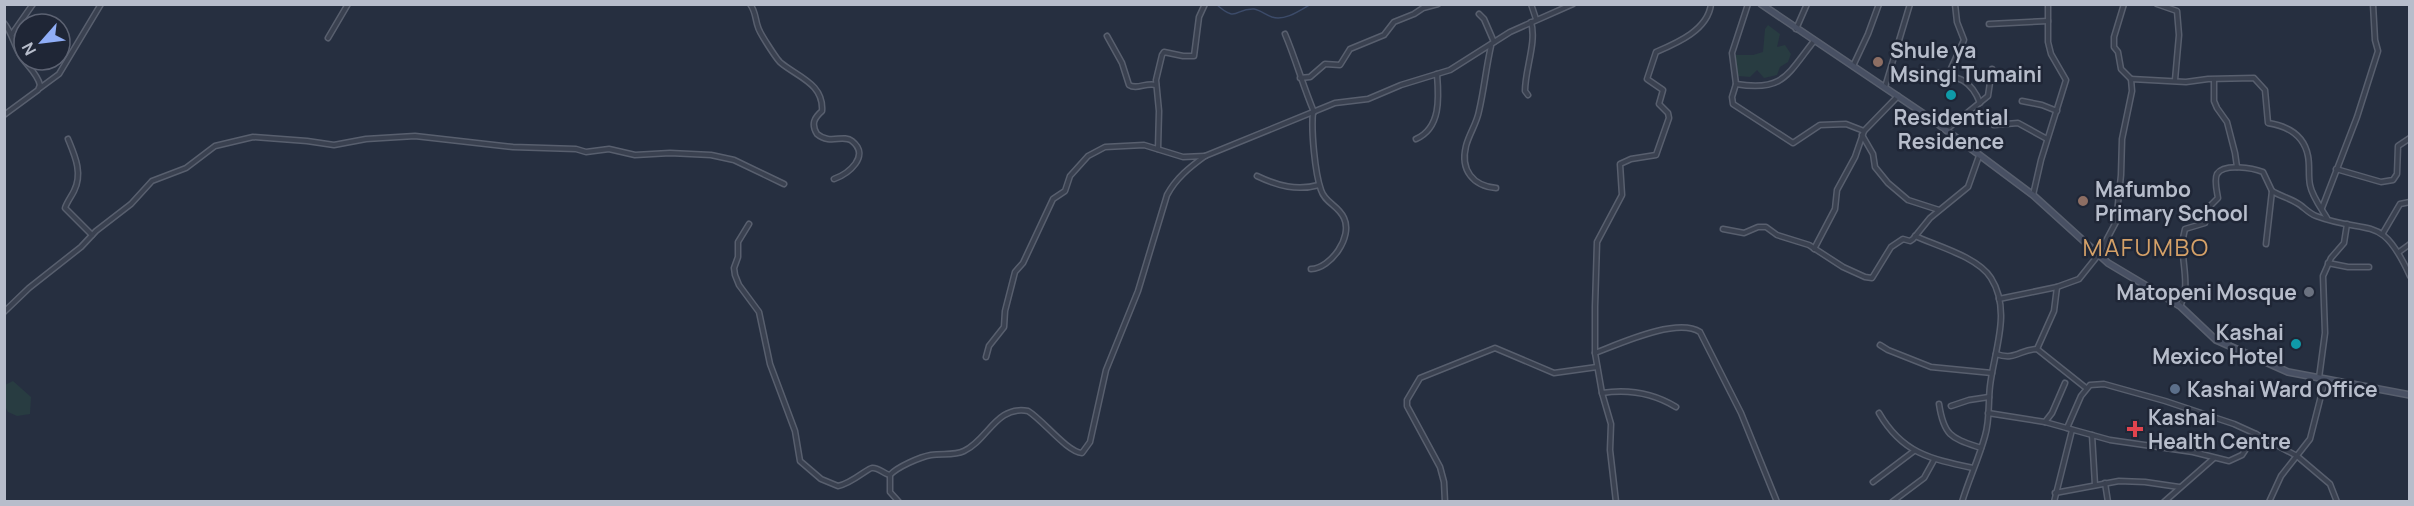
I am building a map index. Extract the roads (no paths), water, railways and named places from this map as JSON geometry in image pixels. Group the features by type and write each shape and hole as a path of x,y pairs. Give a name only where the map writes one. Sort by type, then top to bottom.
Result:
{"street":[{"path":"4,116 59,74 101,4"},
{"path":"328,38 348,4"},
{"path":"750,4 756,14 758,28 776,57 781,63 810,82 820,97 822,111 813,122 817,134 828,140 848,139 858,148 856,164 851,170 834,179"},
{"path":"1158,149 1159,111 1156,73 1163,53 1194,56 1199,17 1204,4"},
{"path":"1300,78 1310,77 1325,64 1340,65 1350,49 1384,35 1394,22 1423,8 1438,4"},
{"path":"1531,4 1536,19"},
{"path":"898,501 890,492 890,475 898,467 924,457 962,452 976,444 993,423 1018,411 1028,411 1076,453 1086,450 1090,442 1106,370 1142,281 1167,195 1190,167 1205,156 1335,102 1378,96 1401,85 1450,70 1531,21 1573,4"},
{"path":"1616,501 1610,450 1611,424 1602,393 1595,353 1597,242 1622,195 1620,164 1631,159 1656,155 1669,118 1668,113 1659,104 1662,90 1647,77 1656,52 1672,46 1701,25 1710,13 1711,4"},
{"path":"1748,4 1732,53 1736,84 1732,97 1733,104 1793,143 1820,125 1846,124 1863,133 1873,154 1875,167 1888,183 1908,200 1939,210"},
{"path":"1761,4 1946,130 2033,195 2121,272 2180,306 2206,332 2228,346 2288,372 2409,395"},
{"path":"1796,30 1807,4"},
{"path":"1853,66 1879,4"},
{"path":"1885,87 1910,4"},
{"path":"1948,75 1964,40 1957,22 1955,4"},
{"path":"2033,195 2047,139 2066,81 2051,54 2048,42 2048,4"},
{"path":"2124,4 2114,38 2121,69 2131,79 2156,81 2186,82 2252,77 2264,87 2267,121 2270,124 2284,126 2302,141 2309,157 2310,187 2327,219"},
{"path":"2157,4 2177,11 2179,35 2175,80"},
{"path":"2322,208 2357,117 2378,51 2375,40 2373,4"},
{"path":"1479,14 1484,19 1492,44 1478,117 1466,146 1465,167 1469,177 1478,183 1496,188"},
{"path":"1528,95 1525,91 1525,82 1532,37 1531,21"},
{"path":"1989,24 2048,21"},
{"path":"4,23 12,34"},
{"path":"1286,34 1313,112 1312,127 1324,198 1339,209 1346,224 1338,253 1330,261 1311,270"},
{"path":"1107,36 1122,63 1129,85 1135,87 1156,85"},
{"path":"1736,84 1762,87 1777,83 1793,68 1814,41"},
{"path":"1946,130 1989,94 1992,69"},
{"path":"33,72 39,80 40,88"},
{"path":"1934,72 1968,83 1980,103"},
{"path":"1416,139 1430,130 1432,125 1438,102 1437,74"},
{"path":"1999,299 2057,287 2079,279 2099,254 2116,222 2122,140 2132,99 2131,79"},
{"path":"2214,80 2214,101 2227,122 2237,167"},
{"path":"1814,249 1835,209 1837,190 1855,157 1863,133 1899,96"},
{"path":"2022,101 2057,111"},
{"path":"1994,125 2011,122 2022,124 2047,139"},
{"path":"4,312 29,288 131,204 152,181 186,168 215,146 253,138 334,145 366,139 415,136 513,147 576,149 586,152 609,149 635,155 670,153 711,155 734,160 784,184"},
{"path":"2336,169 2381,182 2393,180 2397,174 2398,146 2409,138"},
{"path":"68,139 76,159 78,178 73,193 64,208 92,235"},
{"path":"986,357 989,346 1004,327 1005,311 1015,272 1023,263 1050,204 1065,191 1074,171 1088,156 1101,148 1144,145 1183,157 1205,156"},
{"path":"1723,229 1744,233 1758,227 1766,227 1777,235 1803,242 1843,267 1870,278 1875,276 1891,247 1903,239 1910,241 1939,210 1968,188 1979,156"},
{"path":"2180,306 2186,291 2182,244 2185,229 2205,223 2208,208 2218,198 2216,176 2219,172 2237,167 2263,172 2272,191 2266,244"},
{"path":"1257,176 1298,189 1320,184"},
{"path":"2272,191 2295,201 2314,216 2383,233 2399,252 2409,276"},
{"path":"2383,233 2400,204 2409,202"},
{"path":"749,224 738,242 735,275 739,285 759,312 770,364 795,431 800,461 821,479 838,486 853,482 869,468 874,467 890,475"},
{"path":"2269,501 2281,476 2313,432 2322,379 2325,333 2322,283 2328,263 2344,243 2347,224"},
{"path":"1915,236 1983,268 1991,278 1999,299 2001,324 1992,373 1988,425 1962,501"},
{"path":"2399,252 2409,244"},
{"path":"2328,263 2348,267 2369,267"},
{"path":"2037,349 2052,318 2057,287"},
{"path":"1595,353 1652,332 1691,327 1700,332 1742,413 1777,501"},
{"path":"1880,345 1931,367 1992,373"},
{"path":"1445,501 1443,476 1407,406 1407,400 1420,378 1495,348 1554,373 1597,367"},
{"path":"1996,354 2012,357 2030,349 2037,349 2086,388"},
{"path":"2045,422 2052,413 2065,383"},
{"path":"2067,428 2086,388 2096,384 2124,389 2200,412 2256,434 2297,456 2331,484 2337,501"},
{"path":"1602,393 1629,391 1665,401 1676,407"},
{"path":"1951,406 1969,399 1989,397"},
{"path":"1939,404 1942,421 1948,434 1981,448"},
{"path":"1879,412 1892,432 1914,451 1934,460 1973,468"},
{"path":"1988,412 2045,422 2092,435 2229,460 2240,457 2256,434"},
{"path":"2054,501 2072,429"},
{"path":"2092,435 2096,485"},
{"path":"1873,482 1914,451"},
{"path":"2164,501 2214,457"},
{"path":"1892,501 1924,478 1934,460"},
{"path":"2055,493 2105,483 2145,482 2179,487"},
{"path":"2105,483 2108,501"}],"waterway":[{"path":"1216,4 1232,14 1254,9 1277,18 1292,15 1311,4"}],"place":[{"name":"Shule ya Msingi Tumaini","path":"1878,62"},
{"name":"Residential Residence","path":"1951,95"},
{"name":"Mafumbo Primary School","path":"2083,201"},
{"name":"Matopeni Mosque","path":"2309,292"},
{"name":"Kashai Mexico Hotel","path":"2296,344"},
{"name":"Kashai Ward Office","path":"2175,389"},
{"name":"Kashai Health Centre","path":"2135,429"}],"district":[{"name":"MAFUMBO","path":"2146,246"}]}
